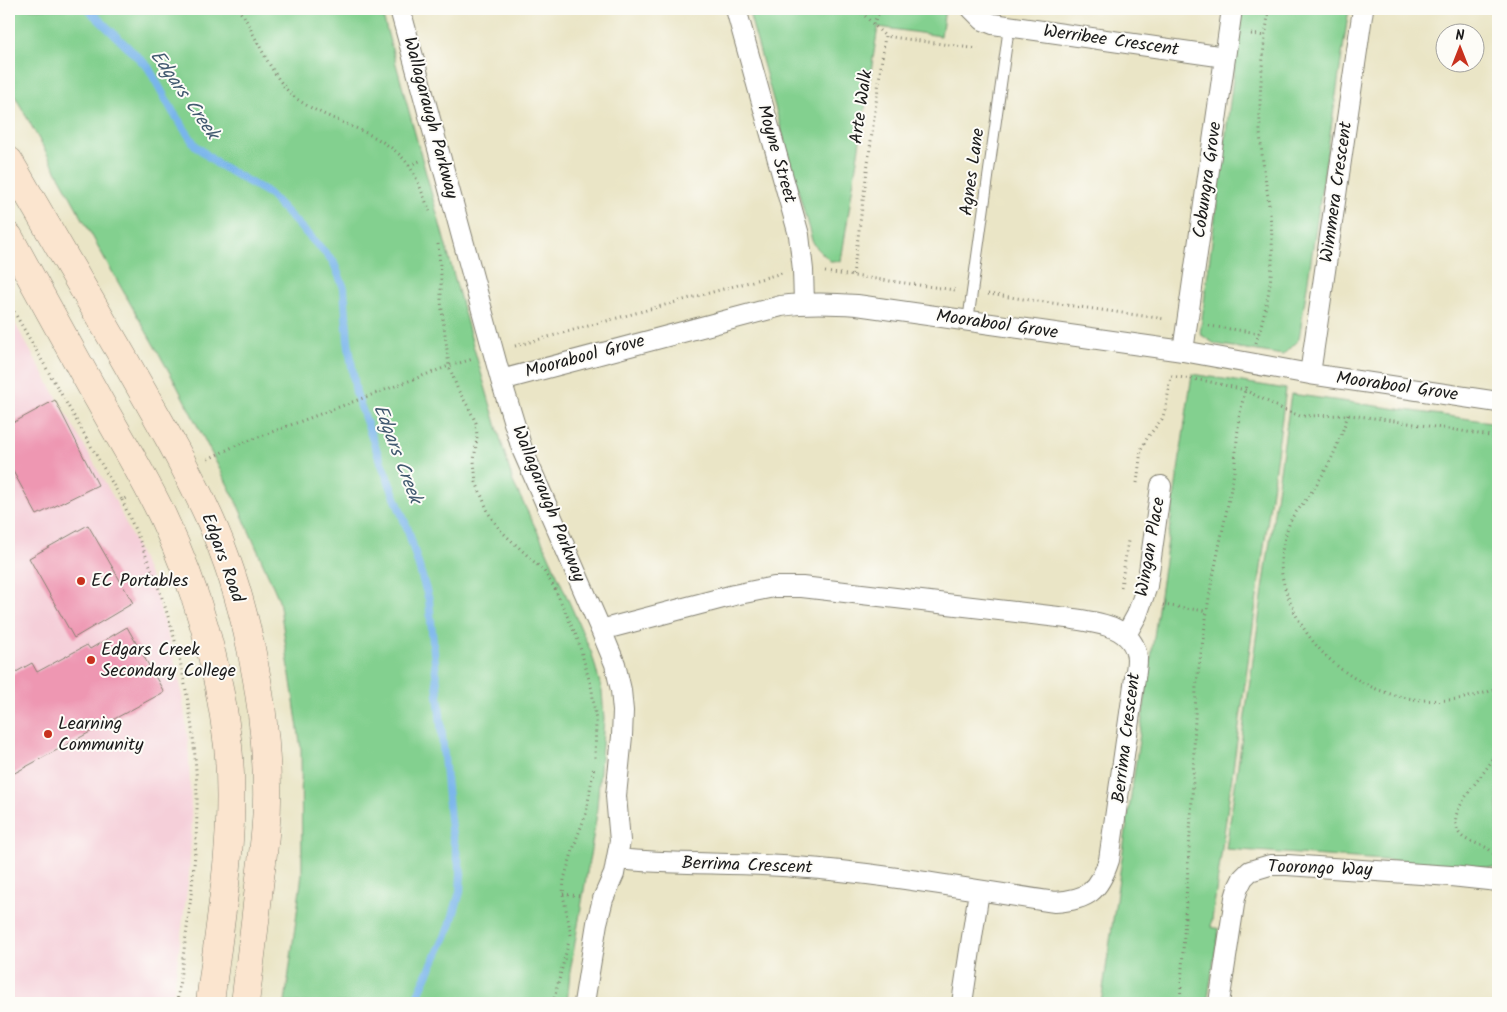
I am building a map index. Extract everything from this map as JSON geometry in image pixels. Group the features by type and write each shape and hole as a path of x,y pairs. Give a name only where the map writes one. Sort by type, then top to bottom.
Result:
{"main road":[{"name":"Edgars Road","path":"9,161 186,469 210,519 229,568 248,633 265,740 268,787 265,839 246,1003"},
{"path":"9,237 163,517 191,585 210,650 220,691 228,747 230,822 210,1003"}],"street":[{"name":"Wallagaraugh Parkway","path":"400,9 501,380 522,449 601,630 614,664 621,690 623,711 616,796 620,841 614,874 603,900 597,923 584,1003"},
{"name":"Moyne Street","path":"736,9 799,235 803,262 804,302"},
{"name":"Werribee Crescent","path":"972,9 983,20 993,24 1225,57"},
{"name":"Cobungra Grove","path":"1183,351 1232,9"},
{"name":"Wimmera Crescent","path":"1310,374 1363,9"},
{"name":"Moorabool Grove","path":"501,380 781,306 804,302 857,305 1183,351 1310,374 1498,402"},
{"name":"Wingan Place","path":"1126,635 1137,615 1147,586 1161,486"},
{"path":"601,630 734,595 774,587 802,586 1066,618 1105,624 1126,635"},
{"name":"Berrima Crescent","path":"617,859 680,864 794,866 1055,902 1072,901 1082,898 1100,883 1108,866 1112,844 1135,678 1136,657 1134,647 1126,635"},
{"name":"Toorongo Way","path":"1219,1003 1235,898 1243,878 1255,869 1270,865 1287,865 1497,881"},
{"path":"962,1003 979,891"}],"lane":[{"name":"Agnes Lane","path":"968,321 1009,27"}],"path":[{"path":"237,9 244,16 281,82 291,94 304,104 387,145 400,154 409,165 433,219"},
{"path":"858,9 885,36 978,49"},
{"path":"873,24 881,9"},
{"path":"1180,1003 1193,781 1196,688 1208,598 1234,472 1239,418 1250,363 1265,310 1272,261 1272,240 1262,155 1260,115 1262,68 1269,9"},
{"name":"Arte Walk","path":"853,275 885,36"},
{"path":"438,242 442,275 441,302 449,366 458,390 476,423 477,437 474,461 476,482 489,514 500,530 544,570 555,589 578,640 592,690 596,722 595,758 586,814 564,879 564,894 571,934 553,1003"},
{"path":"237,445 434,372"},
{"path":"1244,390 1300,416 1348,415 1462,431 1490,436 1498,440"},
{"path":"1348,415 1329,464 1292,518 1282,552 1285,586 1291,605 1302,626 1319,650 1340,669 1364,684 1389,694 1414,700 1439,701 1463,699 1484,694 1498,688"},
{"path":"122,500 167,613 189,712 195,772 196,837 177,1003"},
{"path":"1497,881 1498,865 1493,853 1478,843 1462,837 1458,832 1456,814 1498,751"}],"shaded area":[{"name":"Edgars Creek Secondary College","path":"9,313 116,502 151,579 181,687 188,739 192,828 189,875 172,1003 9,1003"}],"green space":[{"path":"9,9 381,9 473,345 513,482 545,547 592,654 602,691 604,719 596,820 570,972 567,1003 285,1003 302,874 301,749 279,600 236,501 175,382 9,85"},
{"path":"748,9 945,9 941,36 878,27 841,261 830,261 813,244"},
{"path":"1242,9 1349,9 1299,339 1283,355 1215,344 1200,334"},
{"path":"1192,374 1286,389 1211,927 1219,929 1207,1003 1101,1003"},
{"path":"1291,394 1498,423 1498,868 1226,849"}],"building":[{"path":"55,400 98,485 37,515 9,464 9,425"},
{"name":"EC Portables","path":"88,525 133,603 74,638 29,558"},
{"name":"Learning Community","path":"127,627 164,692 9,776 9,676 32,663 37,672 87,645 90,649"}],"waterway":[{"name":"Edgars Creek","path":"88,9 148,67 173,112 195,145 216,163 268,193 333,261 344,288 348,341 356,393 408,530 429,600 451,829 461,873 460,892 450,926 414,1003"}],"place":[{"name":"EC Portables","path":"81,581"},
{"name":"Edgars Creek Secondary College","path":"91,660"},
{"name":"Learning Community","path":"48,734"}]}
